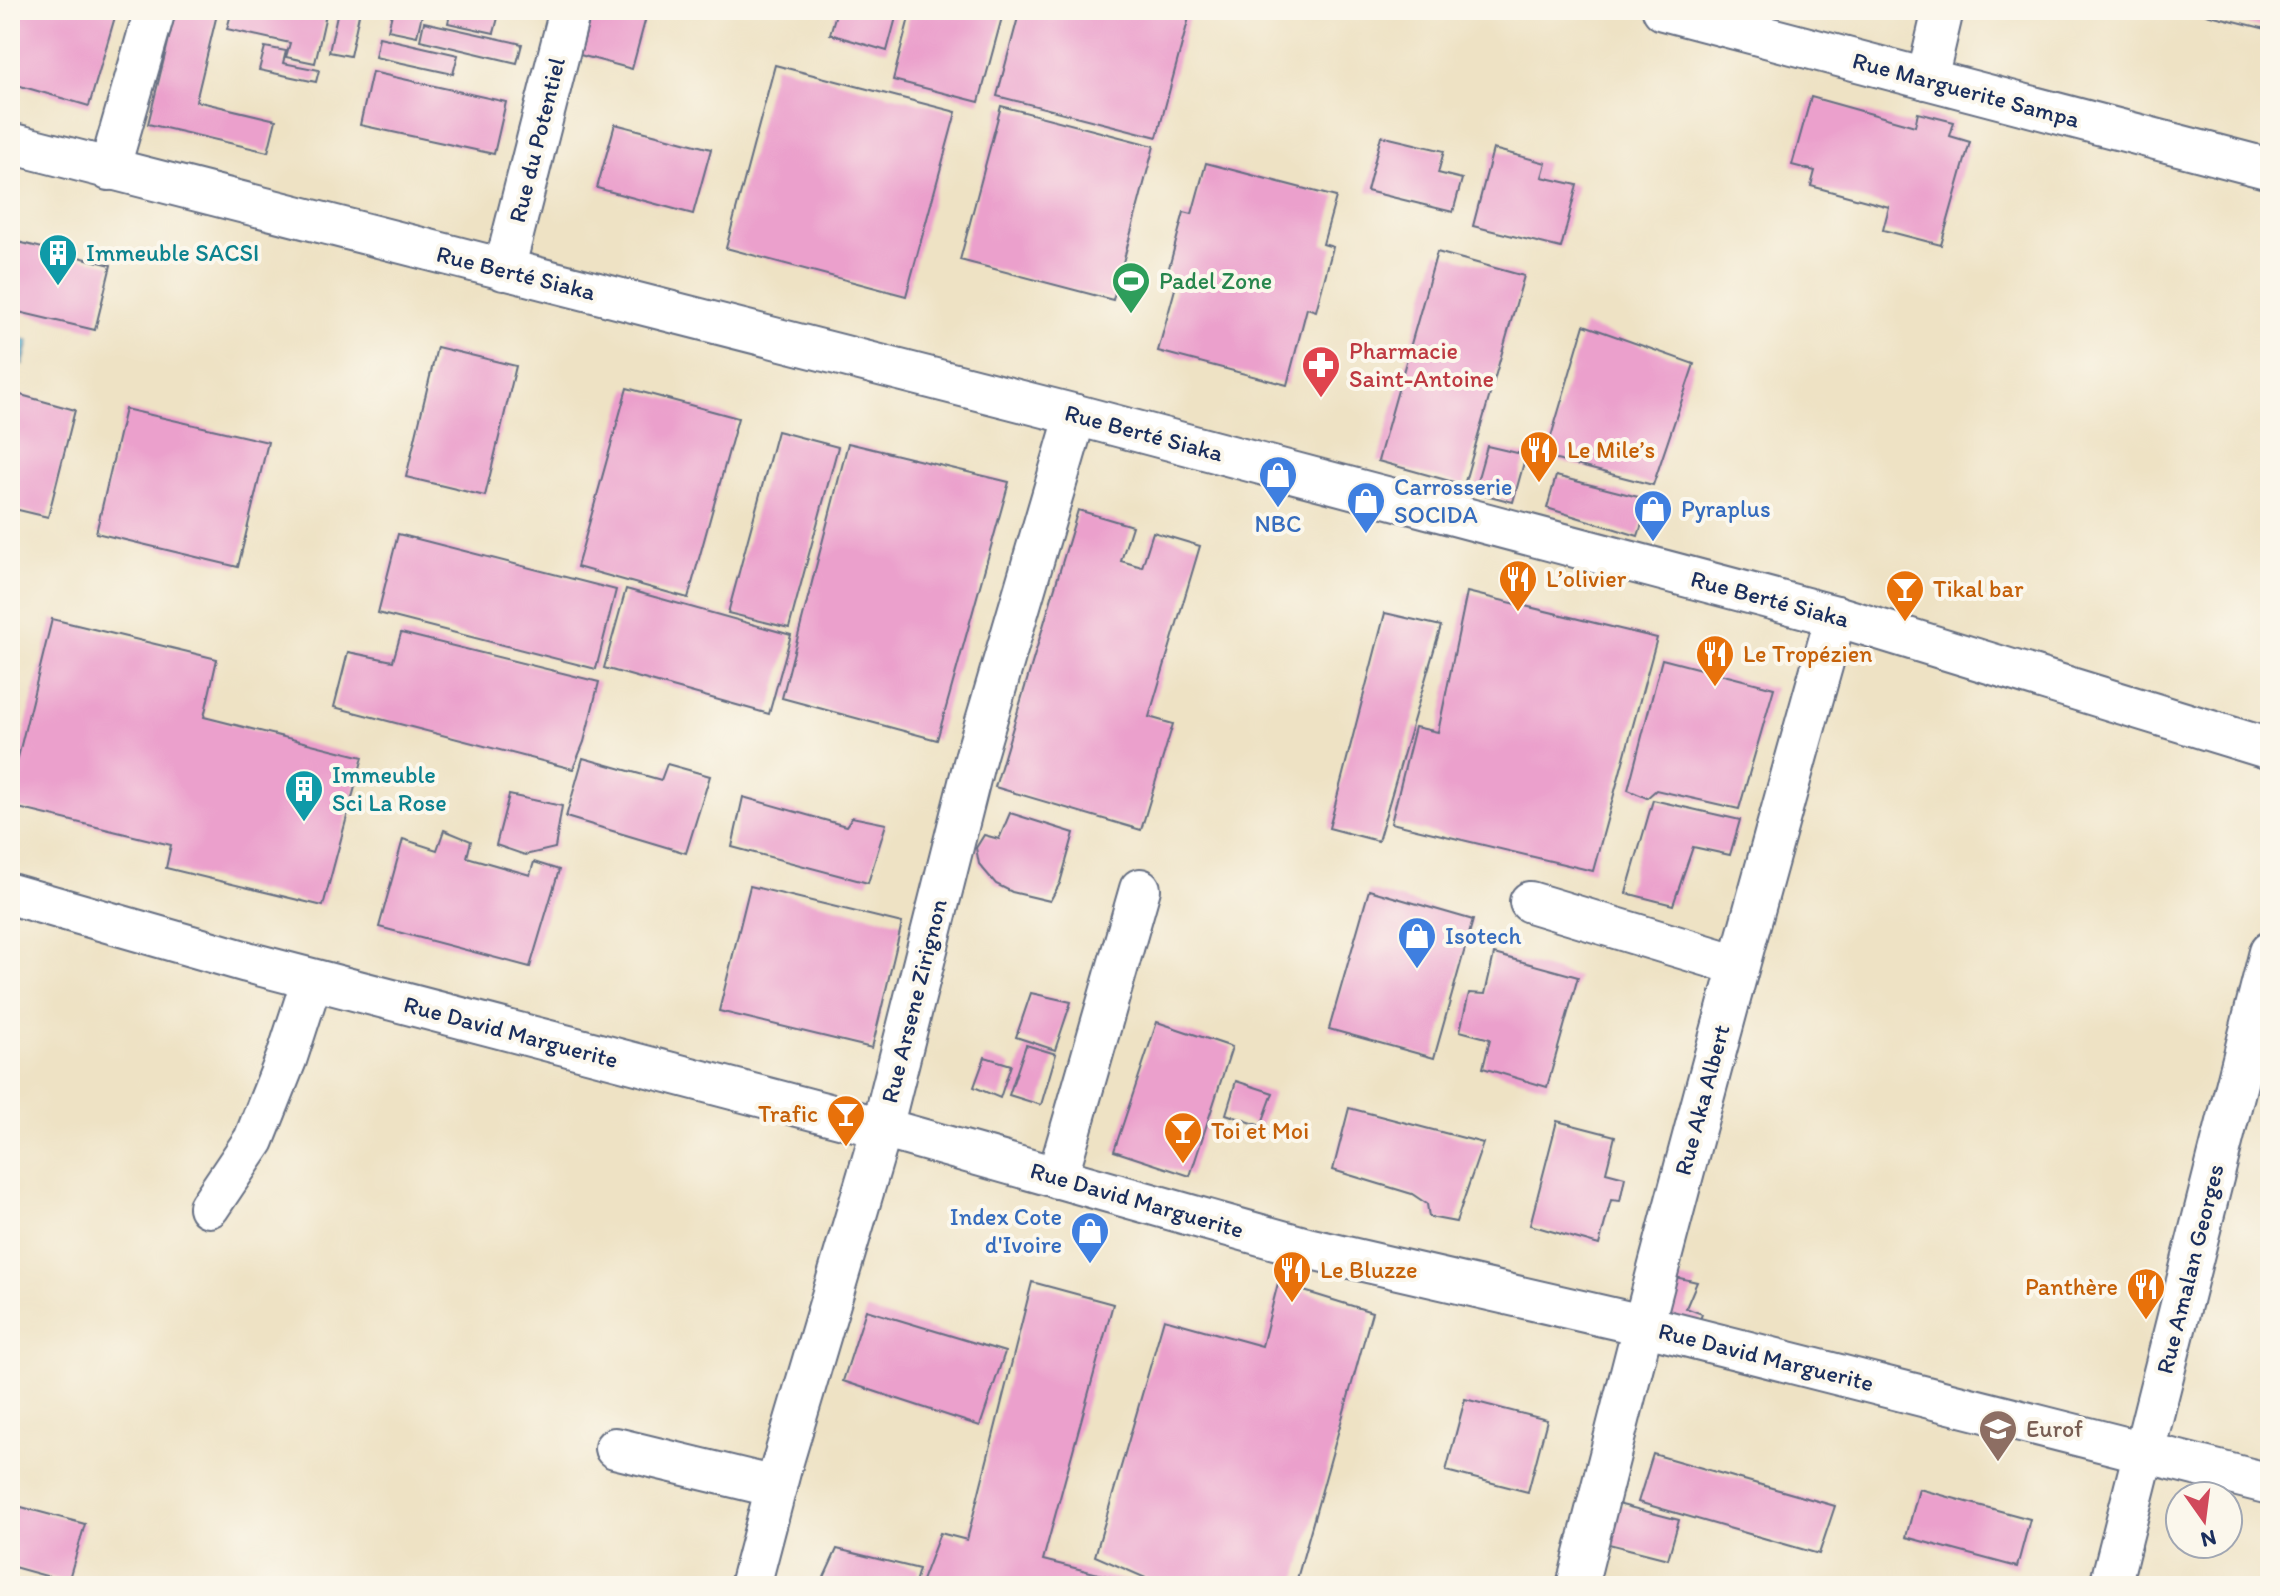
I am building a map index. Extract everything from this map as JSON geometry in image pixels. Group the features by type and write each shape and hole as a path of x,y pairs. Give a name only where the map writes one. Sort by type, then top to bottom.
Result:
{"street":[{"path":"109,170 155,10"},
{"name":"Rue du Potentiel","path":"504,270 570,10"},
{"path":"1927,79 1943,10"},
{"name":"Rue Marguerite Sampa","path":"1670,11 2270,169"},
{"name":"Rue Berté Siaka","path":"10,143 1076,415 1836,616 2270,749"},
{"name":"Rue Arsene Zirignon","path":"750,1586 776,1487 882,1128 976,755 1076,415"},
{"name":"Rue Aka Albert","path":"1577,1586 1642,1325 1738,965 1836,616"},
{"path":"1057,1178 1140,889"},
{"name":"Rue David Marguerite","path":"10,894 312,980 882,1128 1307,1248 1642,1325 2270,1484"},
{"path":"1530,902 1738,965"},
{"name":"Rue Amalan Georges","path":"2110,1586 2270,952"},
{"path":"209,1207 254,1140 287,1057 312,980"},
{"path":"615,1448 776,1487"}],"water":[{"path":"10,336 29,341 23,364 10,361"}],"building":[{"path":"10,10 117,10 89,106 10,83"},
{"path":"176,10 218,10 196,101 276,120 268,152 148,124"},
{"path":"232,10 327,10 315,63 286,57 290,43 227,29"},
{"path":"338,10 360,10 350,56 329,52"},
{"path":"393,10 423,10 417,36 388,30"},
{"path":"451,10 500,10 494,33 448,23"},
{"path":"592,10 648,10 632,69 580,55"},
{"path":"837,10 898,10 887,51 830,34"},
{"path":"911,10 1004,10 979,102 893,80"},
{"path":"1020,10 1191,10 1157,137 997,96"},
{"path":"2207,10 2270,10 2270,30 2206,14"},
{"path":"424,22 522,44 517,63 420,40"},
{"path":"379,37 458,55 453,74 375,57"},
{"path":"265,47 286,51 283,63 319,70 316,82 259,70"},
{"path":"775,65 956,112 906,296 726,248"},
{"path":"372,72 506,102 494,154 360,125"},
{"path":"1811,97 1915,126 1918,113 1954,122 1950,136 1970,142 1941,245 1883,230 1889,207 1811,186 1815,171 1792,165"},
{"path":"1001,106 1154,146 1113,300 960,260"},
{"path":"615,124 711,149 693,214 597,188"},
{"path":"1381,136 1444,151 1438,173 1462,179 1453,212 1367,191"},
{"path":"1493,149 1546,163 1542,177 1577,185 1561,248 1473,226"},
{"path":"1206,163 1336,197 1323,244 1333,247 1316,311 1307,308 1287,385 1158,351 1178,278 1167,275 1184,212 1192,214"},
{"name":"Immeuble SACSI","path":"10,240 111,265 95,330 10,310"},
{"path":"1437,252 1524,276 1464,485 1378,461"},
{"path":"1584,325 1694,364 1653,485 1545,457"},
{"path":"437,347 516,366 485,496 406,477"},
{"path":"627,388 738,418 688,598 577,567"},
{"path":"10,392 75,410 48,517 10,508"},
{"path":"125,409 268,442 238,567 96,533"},
{"path":"777,431 838,447 789,628 728,613"},
{"path":"848,443 1009,482 937,740 782,698"},
{"path":"1487,446 1526,455 1513,502 1474,492"},
{"path":"1556,476 1650,500 1638,536 1547,508"},
{"path":"1078,510 1132,526 1121,561 1142,567 1153,532 1200,546 1149,717 1173,724 1141,830 995,787"},
{"path":"398,534 616,590 596,669 378,613"},
{"path":"626,589 791,635 769,714 604,668"},
{"path":"1467,592 1657,638 1593,871 1391,823 1415,727 1438,732"},
{"path":"1385,613 1441,626 1378,841 1329,828"},
{"path":"52,619 217,659 204,717 363,757 323,906 166,868 171,845 10,806 10,790"},
{"path":"401,633 599,682 584,742 573,769 334,707 348,652 393,661"},
{"path":"1662,659 1774,688 1739,809 1656,790 1647,798 1628,790"},
{"path":"583,758 661,780 667,764 710,776 686,853 566,817"},
{"path":"509,795 562,806 555,848 525,855 496,845"},
{"path":"743,797 846,826 852,817 886,824 868,883 732,847"},
{"path":"1653,800 1740,820 1730,855 1693,847 1673,905 1626,893"},
{"path":"1010,813 1074,833 1060,883 1050,901 1012,892 996,884 979,864 976,848 984,835 999,839"},
{"path":"444,830 471,841 467,857 530,875 534,862 559,870 530,967 379,927 403,839 437,850"},
{"path":"750,886 902,923 872,1048 719,1011"},
{"path":"1369,890 1473,920 1434,1058 1329,1029"},
{"path":"1494,954 1578,977 1547,1087 1483,1068 1490,1039 1460,1031 1469,993 1485,994"},
{"path":"1031,993 1071,1002 1055,1050 1016,1037"},
{"path":"1157,1022 1232,1047 1190,1176 1114,1151"},
{"path":"1026,1045 1056,1054 1041,1105 1009,1095"},
{"path":"985,1057 1011,1065 1000,1098 974,1087"},
{"path":"1236,1081 1273,1093 1261,1126 1226,1114"},
{"path":"1349,1108 1483,1143 1456,1222 1429,1217 1427,1204 1412,1194 1333,1170"},
{"path":"1557,1121 1615,1136 1606,1172 1625,1177 1620,1201 1611,1200 1599,1245 1530,1225"},
{"path":"1662,1274 1697,1282 1686,1308 1702,1314 1696,1331 1653,1320"},
{"path":"1032,1282 1113,1304 1043,1560 1146,1586 920,1586 940,1533 967,1540"},
{"path":"1278,1283 1372,1312 1295,1586 1164,1586 1095,1556 1164,1319 1262,1346"},
{"path":"866,1310 1005,1352 980,1426 843,1381"},
{"path":"1465,1399 1547,1420 1528,1492 1446,1471"},
{"path":"1653,1454 1835,1506 1819,1554 1638,1502"},
{"path":"1919,1489 2030,1519 2017,1567 1906,1537"},
{"path":"1610,1502 1679,1520 1668,1559 1601,1542"},
{"path":"10,1504 85,1524 68,1582 10,1566"},
{"path":"837,1549 919,1569 914,1586 820,1586"}],"place":[{"name":"Immeuble SACSI","path":"58,287"},
{"name":"Padel Zone","path":"1131,315"},
{"name":"Pharmacie Saint-Antoine","path":"1321,399"},
{"name":"Le Mile’s","path":"1539,484"},
{"name":"NBC","path":"1278,509"},
{"name":"Carrosserie SOCIDA","path":"1366,535"},
{"name":"Pyraplus","path":"1653,543"},
{"name":"L’olivier","path":"1518,613"},
{"name":"Tikal bar","path":"1905,623"},
{"name":"Le Tropézien","path":"1715,688"},
{"name":"Immeuble Sci La Rose","path":"304,823"},
{"name":"Isotech","path":"1417,970"},
{"name":"Trafic","path":"846,1148"},
{"name":"Toi et Moi","path":"1183,1165"},
{"name":"Index Cote d'Ivoire","path":"1090,1265"},
{"name":"Le Bluzze","path":"1292,1304"},
{"name":"Panthère","path":"2146,1321"},
{"name":"Eurof","path":"1998,1463"}]}
